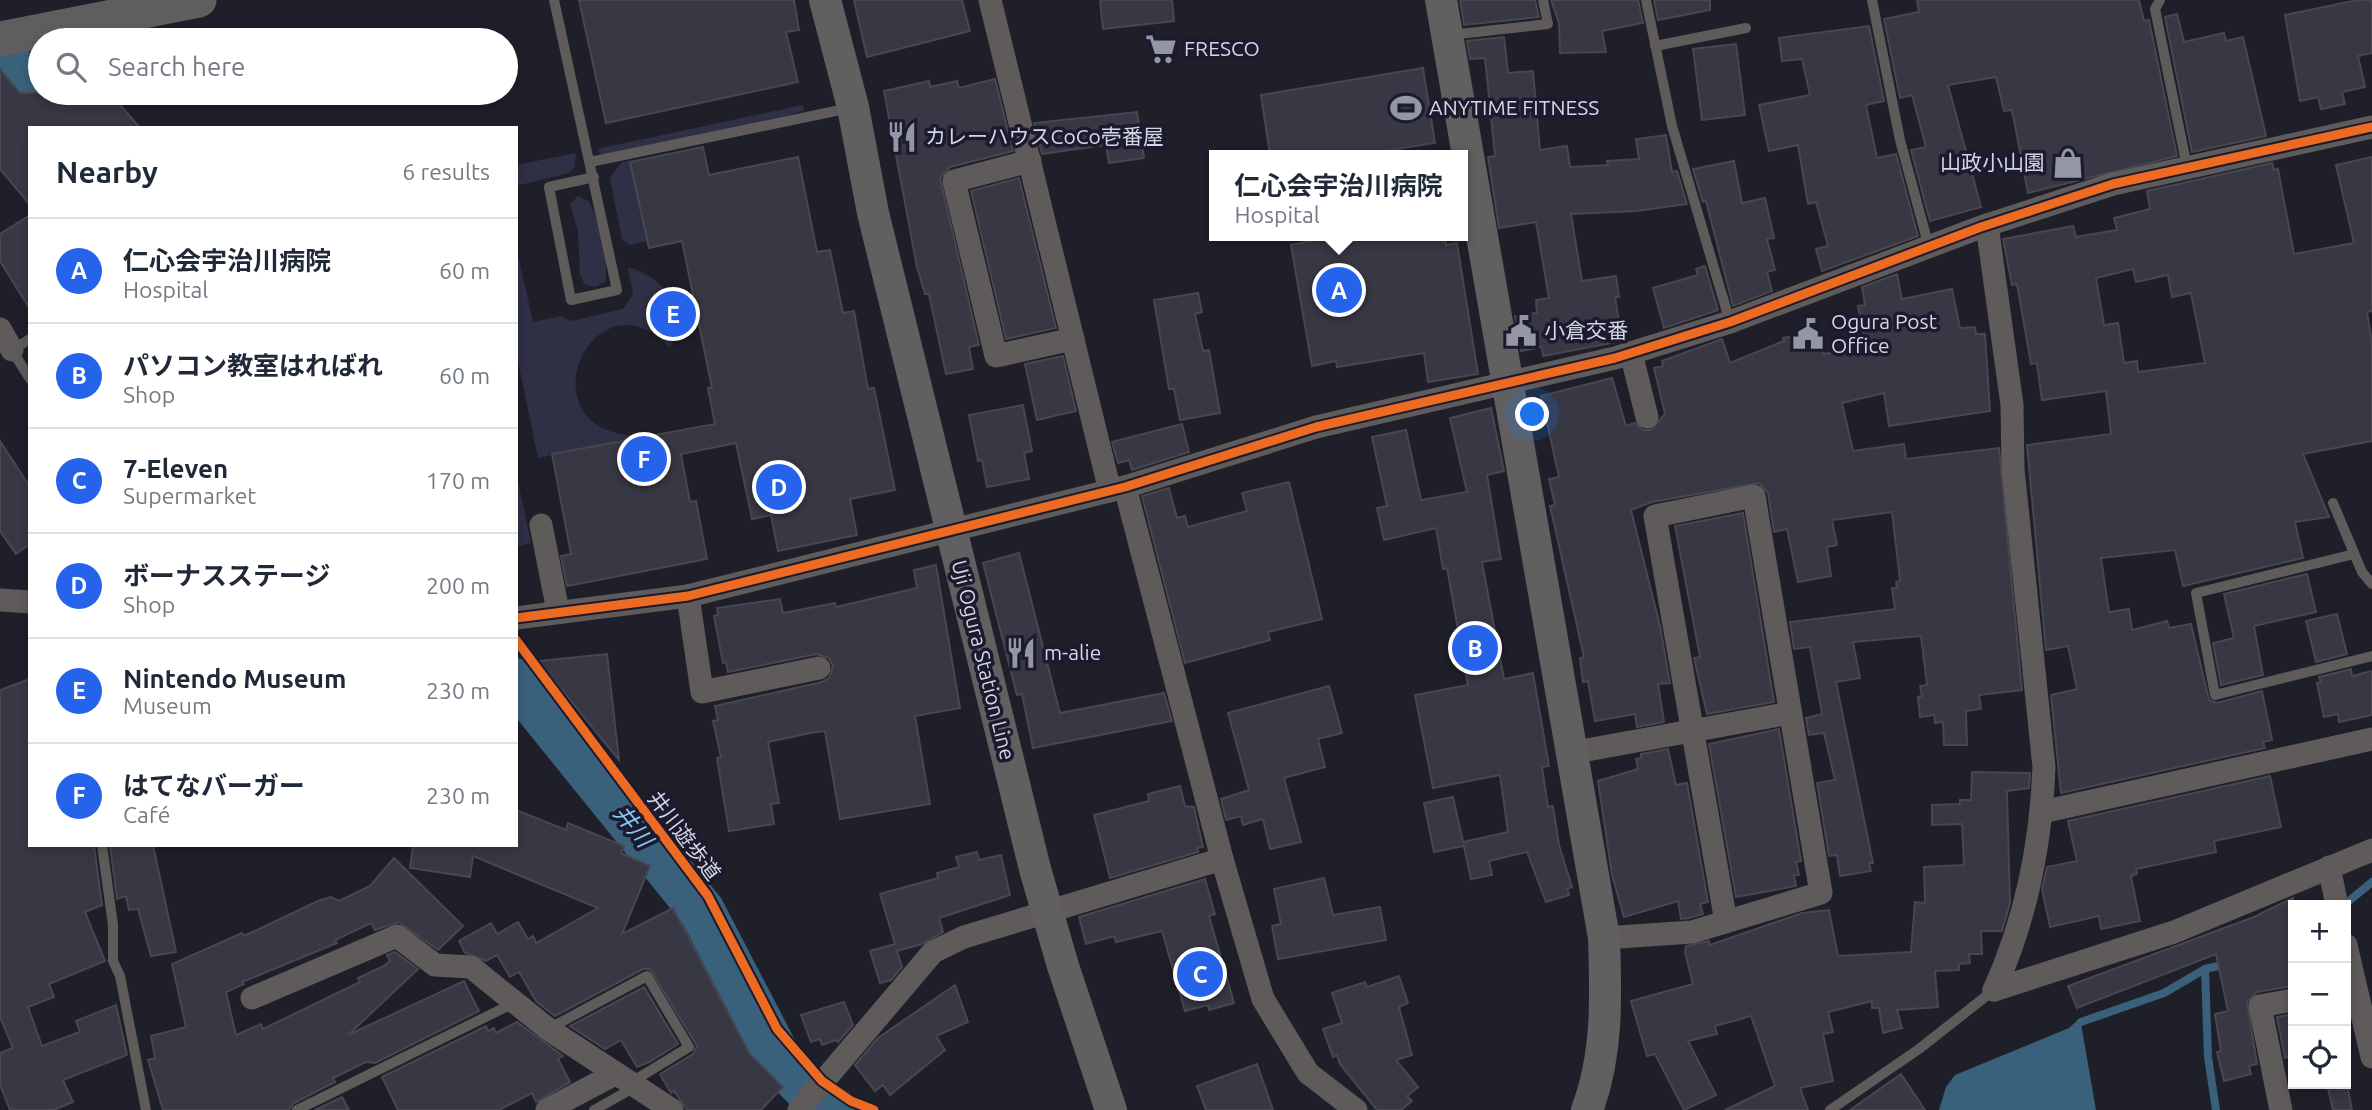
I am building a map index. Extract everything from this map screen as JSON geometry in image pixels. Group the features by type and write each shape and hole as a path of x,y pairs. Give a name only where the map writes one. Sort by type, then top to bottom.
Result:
{"main road":[{"path":"50,28 160,4 199,0"},
{"name":"Uji Ogura Station Line","path":"825,0 853,107 873,213 1047,911 1111,1110"},
{"path":"1441,0 1604,939 1606,1008 1598,1081 1591,1107"},
{"path":"0,39 28,33"}],"street":[{"path":"990,0 1073,339 1263,999 1308,1073 1356,1110"},
{"path":"518,618 688,596 1117,489 1315,427 1631,354 1730,322 1987,225 2113,184 2372,127"},
{"path":"1030,162 954,181 996,356 1073,339"},
{"path":"1987,225 2001,308 2012,405 2016,495 2044,766 2042,813 2025,908 1994,990"},
{"path":"0,329 21,344"},
{"path":"1631,354 1647,417"},
{"path":"1604,939 1692,932 1726,922 1821,893 1754,496 1655,516 1726,922"},
{"path":"541,525 558,611"},
{"path":"688,596 702,692 819,668"},
{"path":"0,600 28,602"},
{"path":"1570,753 1790,713"},
{"path":"2042,813 2372,739"},
{"path":"1994,990 2174,932 2372,850"},
{"path":"799,1110 933,952 964,937 1222,859"},
{"path":"2329,867 2336,900"},
{"path":"252,999 397,936 435,965 471,967 548,1029 673,1110"},
{"path":"2351,993 2372,1057"},
{"path":"2281,1110 2260,1006 2288,1001"},
{"path":"547,1110 626,1082"}],"lane":[{"path":"554,0 594,177 617,289 571,300 549,187 594,177"},
{"path":"1448,35 1548,24 1543,0"},
{"path":"1646,0 1672,125 1730,322"},
{"path":"1872,0 1900,140 1929,247"},
{"path":"2160,0 2155,9 2187,167"},
{"path":"1655,46 1746,27"},
{"path":"590,162 853,107"},
{"path":"21,344 28,371"},
{"path":"2333,503 2361,572 2372,584"},
{"path":"2354,554 2196,593 2215,695 2372,656"},
{"path":"102,847 113,925 113,961 120,976 146,1110"},
{"path":"548,1029 647,976 689,1047 626,1082 594,1110"},
{"path":"1830,1110 1919,1049 1994,990"},
{"path":"297,1110 514,1003"}],"shaded area":[{"path":"803,105 804,110 788,116 601,155 597,149"},
{"path":"576,153 575,167 569,173 518,186 518,165"},
{"path":"630,160 647,241 630,245 622,240 610,177 621,163"},
{"path":"578,196 589,201 603,241 605,282 596,287 585,285 580,275 578,232 570,204"},
{"path":"518,254 533,322 561,316 571,321 623,309 633,294 628,267 653,279 671,297 676,309 676,334 670,348 642,328 616,326 594,339 580,360 576,386 583,410 604,429 642,436 538,458 518,362"},
{"path":"518,481 531,543 518,546"},
{"path":"2080,1018 2096,1110 1939,1110 1946,1087 1955,1075 2069,1028"}],"building":[{"path":"579,0 794,0 799,30 786,32 798,82 606,123"},
{"path":"854,0 962,0 970,31 867,57"},
{"path":"1100,0 1172,0 1174,21 1103,29"},
{"path":"1460,0 1535,0 1539,17 1464,25"},
{"path":"1551,0 1638,0 1643,23 1602,31 1606,52 1560,53 1559,23"},
{"path":"1654,0 1710,0 1710,10 1658,20"},
{"path":"1917,0 2139,0 2144,21 2149,20 2177,156 2028,193 2013,115 2011,110 2004,111 1996,77 1948,85 1981,207 1930,221 1911,150 1926,147 1912,95 1900,98 1884,19 1919,12"},
{"path":"2358,0 2372,0 2372,53 2358,56 2365,87 2342,92 2345,104 2321,109 2318,97 2300,101 2285,15"},
{"path":"2177,14 2184,42 2224,33 2226,41 2243,37 2266,136 2192,152 2165,17"},
{"path":"1869,26 1884,101 1866,105 1877,158 1896,154 1918,236 1822,271 1816,249 1828,246 1816,202 1808,204 1798,145 1769,151 1759,105 1810,95 1802,59 1782,61 1779,38"},
{"path":"1504,37 1508,73 1533,71 1540,150 1567,146 1570,167 1608,165 1607,161 1639,159 1636,139 1666,135 1672,172 1677,171 1687,204 1637,211 1571,214 1582,281 1616,276 1619,297 1615,297 1622,341 1543,356 1542,347 1521,351 1515,316 1537,313 1536,300 1549,298 1536,222 1499,228 1488,157 1495,156 1485,58 1470,59 1467,41"},
{"path":"1736,44 1745,115 1702,120 1693,49"},
{"path":"1423,68 1435,143 1390,150 1269,150 1261,95"},
{"path":"0,69 20,93 28,93 28,105 120,105 138,126 28,126 28,203 0,169"},
{"path":"995,79 1013,151 950,167 940,178 979,345 969,347 973,369 946,374 929,294 925,294 917,267 884,91 929,81 930,87 957,81 959,88"},
{"path":"1137,112 1144,158 1109,163 1106,145 1042,154 1034,123"},
{"path":"703,147 709,175 798,157 817,252 830,250 843,313 854,311 868,389 874,388 895,490 850,499 857,535 778,551 771,515 752,519 736,443 681,454 690,502 696,501 707,559 567,586 561,556 571,554 552,454 715,424 708,388 712,388 682,241 649,248 630,162"},
{"path":"2372,157 2372,311 2367,312 2372,343 2372,441 2303,454 2329,517 2295,522 2303,558 2183,586 2175,550 2101,558 2109,612 2129,609 2132,630 2167,621 2169,628 2191,624 2209,700 2217,703 2262,691 2272,740 2263,742 2265,748 2061,793 2051,695 2077,689 2068,646 2046,650 2027,445 2111,434 2106,391 2042,400 2037,363 2031,364 2017,284 2012,285 2003,239 2073,226 2076,237 2117,230 2114,218 2150,209 2147,191 2272,163 2274,170 2278,169 2294,254 2354,243 2336,165","holes":["2133,269 2136,282 2168,275 2172,297 2191,293 2205,363 2138,372 2137,361 2124,363 2118,323 2104,325 2096,278"]},
{"path":"1734,161 1742,203 1765,198 1774,238 1767,239 1775,270 1767,272 1772,291 1733,306 1706,201 1703,202 1693,169"},
{"path":"1019,178 1056,328 1006,339 971,191"},
{"path":"28,216 28,306 0,261 0,234"},
{"path":"1312,241 1446,241 1446,245 1457,243 1478,374 1428,382 1424,353 1337,367 1336,361 1312,366 1291,245"},
{"path":"1705,266 1718,310 1664,328 1653,288 1698,275 1696,269"},
{"path":"1897,274 1902,299 1952,289 1960,328 1975,327 1976,334 1985,334 1990,411 1889,426 1884,393 1842,403 1853,451 1904,444 1906,459 1999,448 2022,690 1979,695 1981,709 1966,711 1967,745 1944,745 1943,722 1935,723 1934,715 1920,717 1920,686 1927,685 1921,636 1853,642 1860,678 1836,682 1873,863 1869,863 1871,871 1840,876 1837,855 1829,856 1817,783 1835,780 1824,733 1809,735 1806,718 1822,714 1810,647 1794,649 1790,622 1895,609 1892,588 1897,588 1896,582 1900,581 1892,512 1832,520 1837,545 1827,547 1831,576 1798,582 1787,529 1774,532 1768,493 1759,483 1652,502 1631,510 1660,626 1670,683 1658,684 1664,722 1637,727 1635,714 1595,721 1588,681 1583,682 1580,658 1584,657 1550,506 1555,505 1549,479 1559,477 1541,396 1612,378 1626,426 1635,423 1643,430 1651,430 1665,414 1654,368 1663,366 1662,361 1722,339 1730,363 1784,341 1783,338 1816,332 1824,354 1866,345 1858,306 1865,305 1862,287"},
{"path":"1198,293 1202,312 1195,314 1203,351 1209,350 1220,413 1180,420 1174,389 1169,389 1154,300"},
{"path":"1063,356 1076,411 1037,420 1025,364"},
{"path":"1023,405 1032,451 1024,453 1029,479 987,487 982,460 978,461 969,415"},
{"path":"1491,408 1504,471 1487,475 1501,559 1482,562 1504,679 1533,673 1549,766 1542,767 1548,807 1553,806 1559,845 1572,887 1567,889 1569,895 1546,902 1527,852 1489,861 1492,875 1471,879 1463,842 1508,832 1500,775 1433,788 1415,695 1468,685 1447,568 1443,569 1436,528 1384,540 1377,508 1387,506 1372,437 1406,430 1421,500 1467,492 1450,418"},
{"path":"1182,424 1189,452 1132,470 1129,460 1118,463 1112,442"},
{"path":"0,441 28,484 28,545 16,554 0,531"},
{"path":"1289,482 1322,619 1268,632 1270,640 1185,663 1142,496 1169,488 1177,518 1185,516 1188,527 1247,511 1242,493"},
{"path":"1743,513 1774,702 1707,714 1694,658 1700,657 1675,526"},
{"path":"1019,553 1060,713 1164,693 1172,721 1033,748 1022,694 1017,695 983,563"},
{"path":"936,565 960,708 915,716 930,804 840,819 825,731 810,733 768,742 779,803 771,804 774,824 729,831 717,758 721,757 713,721 718,720 715,706 822,682 829,678 833,666 829,658 817,654 728,672 726,662 723,663 714,616 718,615 717,608 780,599 783,613 835,603 836,607 917,588 914,570"},
{"path":"2307,574 2316,612 2254,626 2263,675 2221,685 2213,643 2234,638 2224,594"},
{"path":"2337,614 2347,654 2316,662 2306,621"},
{"path":"607,654 619,760 538,661"},
{"path":"2351,669 2352,676 2372,671 2372,715 2339,722 2338,714 2324,717 2317,683 2321,682 2319,677"},
{"path":"28,680 28,847 94,847 102,905 85,912 105,961 49,984 54,997 28,1007 42,1046 80,1032 76,1021 116,1005 127,1055 63,1080 73,1102 54,1110 10,1110 0,1085 0,1053 13,1048 0,1017 0,690"},
{"path":"1329,686 1342,733 1318,739 1325,767 1284,778 1301,842 1270,849 1263,819 1243,825 1241,816 1226,820 1221,799 1249,790 1228,713"},
{"path":"1779,729 1801,861 1796,862 1799,875 1794,875 1796,886 1736,897 1709,744"},
{"path":"1668,749 1676,785 1687,783 1708,902 1700,904 1703,914 1689,918 1681,919 1678,901 1624,917 1612,875 1598,781 1638,769 1636,759 1641,758 1641,754"},
{"path":"1972,772 2030,773 2029,788 2007,791 2010,903 2002,931 1981,931 1982,954 1969,954 1970,963 1959,964 1959,970 1935,971 1938,1007 1897,1010 1902,1028 1883,1033 1879,1008 1872,1008 1872,1001 1828,1012 1833,1032 1823,1034 1833,1081 1800,1088 1808,1110 1725,1110 1775,1086 1751,1016 1715,1026 1717,1034 1688,1041 1716,1095 1684,1110 1655,1054 1647,1056 1631,1001 1693,984 1686,946 1709,941 1710,945 1802,913 1829,910 1838,956 1911,952 1915,902 1925,903 1924,867 1964,865 1962,824 1932,825 1932,805 1960,804 1960,800 1971,800"},
{"path":"2270,776 2281,827 2214,841 2216,852 2136,869 2137,874 2131,876 2140,921 2101,929 2099,916 2050,927 2042,889 2047,867 2077,861 2068,821"},
{"path":"1180,786 1185,806 1194,807 1203,847 1197,848 1198,852 1110,878 1094,815 1149,801 1148,794"},
{"path":"1453,797 1464,846 1434,852 1424,803"},
{"path":"518,811 566,830 568,823 624,846 621,853 650,866 622,934 673,908 749,1053 783,1087 761,1110 687,1110 674,1091 671,1093 660,1074 693,1054 697,1046 650,969 643,969 555,1016 536,1001 519,972 510,977 497,955 486,961 465,953 459,941 491,923 497,934 518,922 528,939 533,936 536,943 598,908 473,856 470,877 410,868 413,847 518,847"},
{"path":"110,847 153,847 176,952 151,956 138,909 129,910 126,896 117,899"},
{"path":"977,852 979,860 1001,855 1010,895 939,918 943,932 922,944 897,951 902,967 891,980 880,983 870,951 895,944 880,894 938,878 937,873 959,867 956,857"},
{"path":"394,858 463,926 438,950 399,922 375,930 371,923 335,940 337,943 242,982 244,984 226,992 236,1035 261,1024 263,1029 360,982 358,978 384,966 390,961 387,955 395,952 418,969 348,1035 464,981 479,1011 375,1063 366,1062 333,1078 335,1082 294,1103 289,1110 163,1110 148,1060 155,1058 151,1036 186,1027 172,964 242,933 244,936 318,901 331,897 339,901 370,886"},
{"path":"1324,878 1333,915 1380,907 1386,940 1278,959 1272,926 1281,924 1274,889"},
{"path":"1205,879 1215,914 1209,916 1234,1003 1209,1010 1208,1005 1185,1011 1162,931 1116,942 1114,936 1086,944 1079,917"},
{"path":"2288,900 2288,987 2257,992 2247,1002 2257,1064 2249,1066 2251,1074 2224,1081 2217,1052 2221,1051 2215,1014 2228,1011 2216,954 2077,1008 2068,986 2254,917"},
{"path":"1399,976 1408,1003 1399,1007 1412,1055 1396,1060 1418,1087 1407,1096 1412,1101 1401,1110 1377,1110 1340,1064 1337,1055 1333,1057 1323,1029 1342,1023 1332,993 1365,982 1367,987"},
{"path":"955,985 968,1022 936,1036 945,1050 890,1095 883,1085 875,1091 855,1065 878,1038"},
{"path":"644,987 678,1044 651,1061 637,1067 621,1040 605,1049 570,1026"},
{"path":"844,1002 853,1025 838,1042 836,1040 822,1045 820,1039 811,1042 801,1015"},
{"path":"2288,1015 2288,1057 2285,1058 2277,1017"},
{"path":"517,1022 563,1056 558,1059 570,1082 536,1102 532,1093 499,1110 398,1110 382,1077 486,1026 488,1031 494,1028 496,1033"},
{"path":"1257,1064 1273,1110 1206,1110 1197,1086"},
{"path":"1901,1074 1925,1110 1850,1110"},
{"path":"2328,1089 2348,1089 2352,1110 2333,1110"},
{"path":"342,1097 349,1110 315,1110"}],"waterway":[{"name":"井川","path":"0,53 28,86"},
{"name":"井川","path":"44,105 61,126"},
{"name":"井川","path":"518,683 702,911 781,1063 822,1104 835,1110"},
{"path":"2350,900 2372,882"},
{"path":"2216,1110 2208,1057 2205,969 2227,964"},
{"path":"2081,1022 2164,993 2205,969"}],"cycle path":[{"path":"518,618 688,596 1125,487 1316,427 1615,358 1730,322 1981,227 2113,184 2372,127"},
{"name":"井川遊歩道","path":"518,643 708,896 777,1029 822,1081 851,1101 874,1110"}],"place":[{"name":"FRESCO","path":"1161,49"},
{"name":"ANYTIME FITNESS","path":"1406,108"},
{"name":"カレーハウスCoCo壱番屋","path":"902,137"},
{"name":"山政小山園","path":"2068,163"},
{"name":"仁心会宇治川病院","path":"1339,290"},
{"name":"Nintendo Museum","path":"673,314"},
{"name":"小倉交番","path":"1521,331"},
{"name":"Ogura Post Office","path":"1808,334"},
{"name":"はてなバーガー","path":"644,459"},
{"name":"ボーナスステージ","path":"779,487"},
{"name":"パソコン教室はればれ","path":"1475,648"},
{"name":"m-alie","path":"1021,653"},
{"name":"7-Eleven","path":"1200,974"}]}
